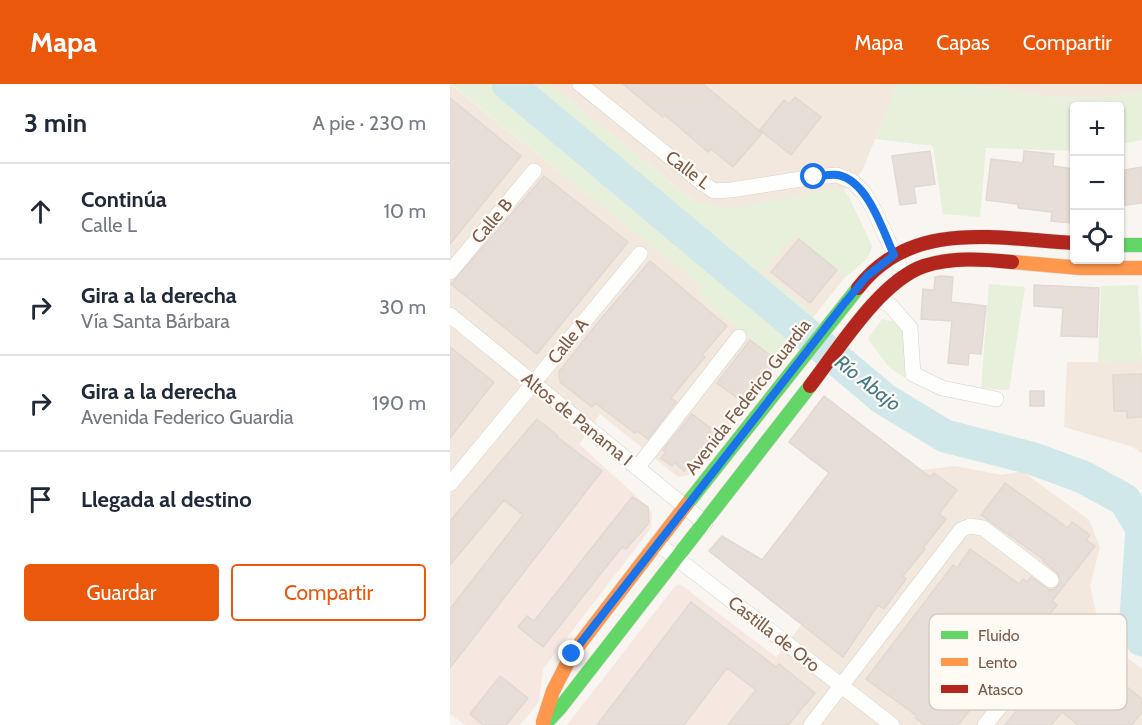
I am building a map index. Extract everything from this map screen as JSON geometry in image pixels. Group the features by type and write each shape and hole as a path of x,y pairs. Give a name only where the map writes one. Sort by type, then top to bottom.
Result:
{"street":[{"name":"Calle L","path":"580,84 714,191 837,175 852,181 864,193 873,208 894,255"},
{"name":"Calle B","path":"450,272 534,171"},
{"name":"Avenida Federico Guardia","path":"543,725 553,691 572,654 867,276 894,255 930,240 955,236 999,236 1070,243"},
{"path":"1124,245 1142,245"},
{"name":"Calle A","path":"450,484 640,254"},
{"path":"894,255 905,277"},
{"name":"Avenida Federico Guardia","path":"543,725 560,708 678,559 862,319 879,299 905,277 924,267 954,260 988,260 1102,270 1142,268"},
{"path":"879,299 890,305 910,328 913,374 942,388 996,399"},
{"name":"Altos de Panama I","path":"450,315 705,523"},
{"path":"637,468 739,337"},
{"path":"811,725 961,530 970,526 983,528 1052,580"},
{"name":"Castilla de Oro","path":"657,543 892,725"},
{"path":"985,725 997,710"}],"shaded area":[{"path":"450,84 702,286 696,293 779,362 694,471 686,476 678,477 600,414 580,443 450,609"},
{"path":"550,84 898,84 862,171 794,235 845,277 815,315 763,271 769,263"},
{"path":"971,84 1142,84 1142,92 1099,98 1042,96"},
{"path":"1067,362 1142,362 1142,454 1133,447 1064,427"},
{"path":"578,443 648,507 652,513 651,528 543,669 539,702 520,725 465,725 450,714 450,609"},
{"path":"955,466 1002,475 1022,471 1089,520 1100,547 1090,586 1096,614 929,614 929,710 1127,710 1127,657 1142,669 1142,725 724,725 921,470"},
{"path":"680,584 776,657 724,725 567,725 675,586"}],"green space":[{"path":"451,84 550,84 694,202 734,208 837,188 844,190 872,246 871,251 862,264 845,277 794,236 763,271 815,315 779,362 696,293 701,286"},
{"path":"898,84 971,84 1042,96 1099,98 1142,92 1142,140 1124,143 1124,102 1070,102 1070,151 986,148 980,217 943,214 933,146 875,139"},
{"path":"989,284 1025,287 1009,390 981,388"},
{"path":"1138,285 1142,362 1098,363 1101,286"},
{"path":"882,319 894,322 904,332 905,378 889,367 868,339"}],"building":[{"path":"623,84 703,84 762,133 733,167 711,149 708,152 665,115 663,117"},
{"path":"795,97 821,117 791,155 760,130 784,100 789,104"},
{"path":"450,98 521,156 450,244"},
{"path":"930,151 935,184 914,187 916,203 900,205 892,156"},
{"path":"1024,151 1054,154 1053,166 1070,168 1070,223 1051,221 1052,212 1018,208 1018,204 986,200 991,159 1023,163"},
{"path":"1142,167 1142,203 1124,205 1124,170"},
{"path":"544,176 628,242 537,354 451,284"},
{"path":"799,239 837,270 810,303 771,272"},
{"path":"650,261 727,326 702,355 705,357 671,398 676,402 648,439 637,431 635,433 595,403 592,407 560,382 559,372"},
{"path":"935,277 953,277 951,302 986,306 981,354 969,353 968,365 948,363 952,321 921,319 923,289 934,290"},
{"path":"1034,285 1099,288 1097,337 1061,336 1063,308 1034,306"},
{"path":"750,340 777,360 744,403 717,383"},
{"path":"450,347 494,382 450,438"},
{"path":"1142,374 1142,417 1127,418 1127,411 1114,411 1113,375"},
{"path":"1030,391 1044,391 1044,406 1030,406"},
{"path":"824,396 930,477 934,473 957,490 939,514 946,519 903,576 906,579 884,609 878,605 843,657 709,551 722,536 762,560 829,473 789,442"},
{"path":"692,414 717,433 691,468 688,465 684,471 675,463 672,466 661,458 666,452 663,450"},
{"path":"537,419 602,471 450,668 450,609 523,515 504,500 450,565 450,521"},
{"path":"1005,483 1068,528 1072,522 1090,535 1086,540 1095,546 1052,601 1057,605 1050,614 929,614 929,710 970,710 958,725 925,725 915,718 917,716 866,679 953,565 957,568 970,549 1019,584 1023,579 1027,582 1031,577 1050,590 1055,589 1061,582 1057,573 1044,560 981,515"},
{"path":"632,497 648,507 649,523 626,549 622,547 543,647 518,627 527,616 534,621"},
{"path":"691,602 776,667 779,664 815,693 788,725 728,725 756,690 727,668 684,725 597,725"},
{"path":"500,676 528,698 506,725 483,725 470,714"},
{"path":"1127,687 1142,699 1142,712 1132,725 1078,725 1062,712 1051,725 1005,725 1017,710 1127,710"}],"waterway":[{"name":"Río Abajo","path":"508,84 884,399 945,436 1031,458 1083,477 1125,500 1142,529 1135,631 1142,640"}],"traffic: fast":[{"path":"1124,245 1142,245"},
{"path":"687,504 858,288"},
{"path":"544,725 560,708 810,386"}],"traffic: slow":[{"path":"1012,262 1081,268 1142,268"},
{"path":"543,722 553,691 572,654 687,504"}],"traffic: jam":[{"path":"858,288 880,266 904,251 930,242 986,237 1070,243"},
{"path":"810,386 861,318 892,286 908,274 924,266 945,261 1012,262"}],"route":[{"path":"572,654 843,305 867,276 894,255 873,208 864,193 852,181 837,175 814,177"}]}
